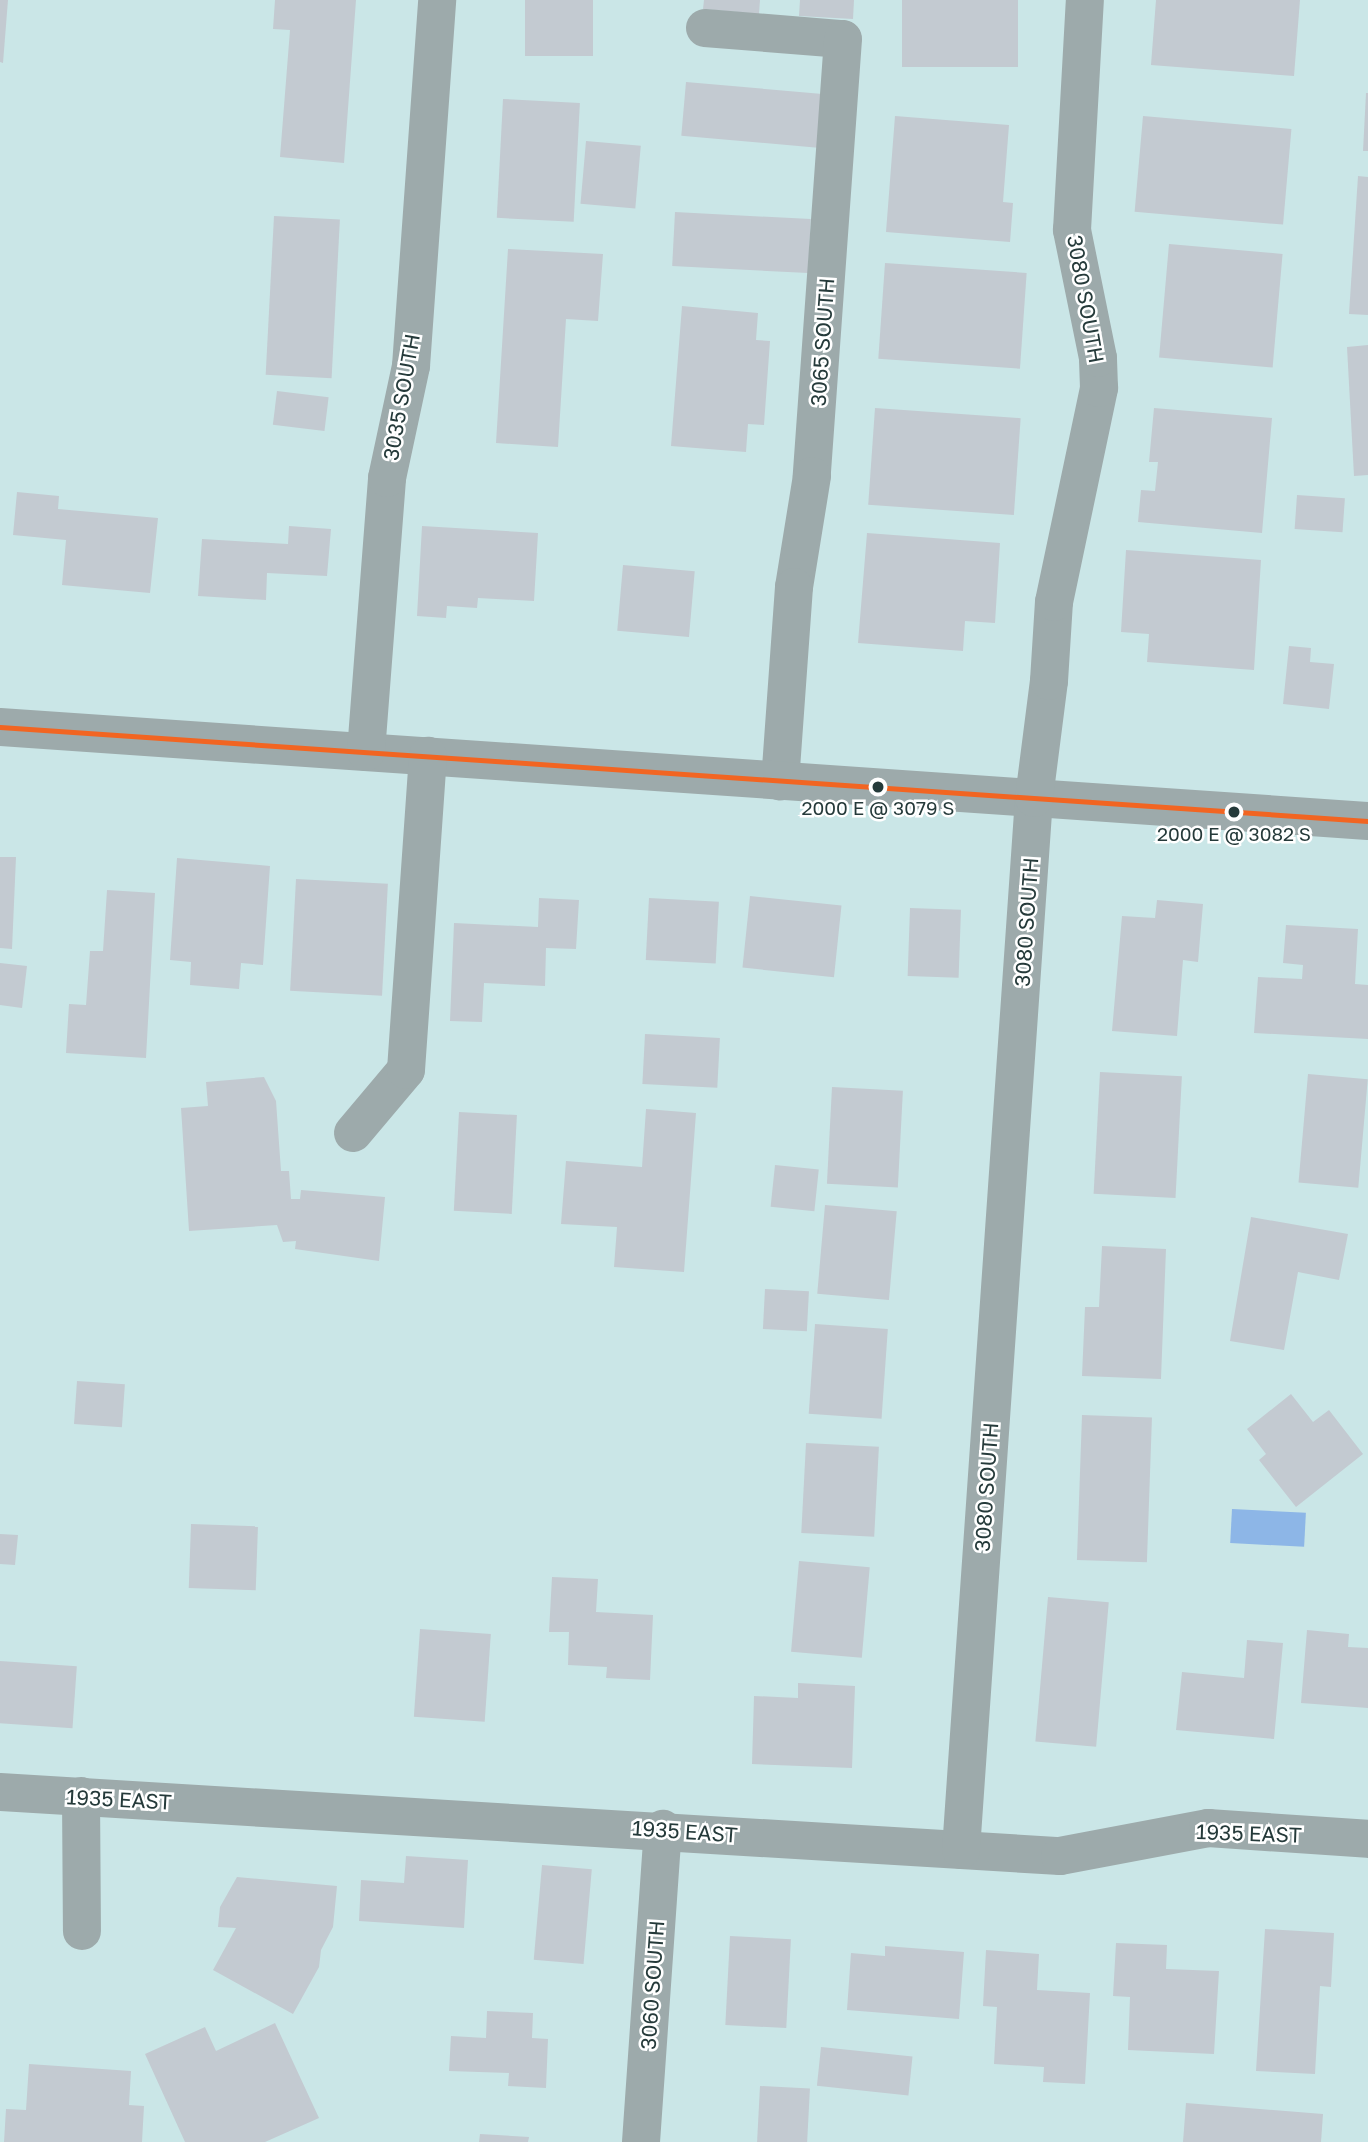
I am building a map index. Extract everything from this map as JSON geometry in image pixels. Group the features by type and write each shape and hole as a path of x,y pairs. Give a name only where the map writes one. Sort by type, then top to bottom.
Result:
{"street":[{"name":"3035 SOUTH","path":"366,752 387,478 411,366 437,0"},
{"name":"3080 SOUTH","path":"961,1850 1034,798 1049,681 1054,602 1099,388 1098,358 1072,230 1085,0"},
{"name":"3065 SOUTH","path":"705,28 843,40 812,476 794,587 780,780"},
{"path":"0,727 1368,821"},
{"path":"354,1133 406,1070 428,757"},
{"name":"1935 EAST","path":"0,1792 663,1829 1060,1856 1208,1828 1368,1839"},
{"path":"81,1796 82,1931"},
{"name":"3060 SOUTH","path":"641,2142 663,1829"}],"water":[{"path":"1232,1509 1306,1513 1304,1547 1230,1543"}],"building":[{"path":"0,0 8,0 3,63 0,62"},
{"path":"275,0 356,0 344,163 280,157 290,30 273,29"},
{"path":"525,0 593,0 593,56 525,56"},
{"path":"704,0 760,0 759,14 703,9"},
{"path":"800,0 854,0 853,19 799,16"},
{"path":"902,0 1018,0 1018,67 902,67"},
{"path":"1156,0 1300,0 1294,76 1151,65"},
{"path":"686,82 822,94 818,148 681,136"},
{"path":"1366,93 1368,151 1363,151"},
{"path":"503,99 580,103 574,222 497,218"},
{"path":"895,116 1009,125 1003,202 1013,203 1010,242 886,232"},
{"path":"1143,116 1291,129 1283,225 1135,212"},
{"path":"586,141 641,146 635,209 581,204"},
{"path":"1358,176 1368,177 1368,315 1349,314"},
{"path":"675,212 811,219 808,273 672,266"},
{"path":"274,216 340,219 332,378 266,375"},
{"path":"1169,244 1283,254 1273,368 1159,358"},
{"path":"508,249 603,254 598,321 566,319 558,447 496,443"},
{"path":"885,263 1027,273 1020,369 878,359"},
{"path":"682,306 758,313 756,340 770,341 764,425 748,424 746,452 671,446"},
{"path":"1368,345 1368,475 1354,476 1347,347"},
{"path":"277,391 329,397 324,431 273,425"},
{"path":"875,408 1021,418 1014,515 868,505"},
{"path":"1154,408 1272,418 1262,533 1138,522 1141,490 1155,491 1158,462 1149,462"},
{"path":"17,492 59,496 58,509 158,518 150,593 62,585 66,540 13,535"},
{"path":"1297,495 1345,498 1343,532 1295,529"},
{"path":"289,526 331,529 327,576 267,573 266,600 198,596 202,539 288,544"},
{"path":"422,526 538,533 534,601 478,598 477,608 447,606 446,618 417,616"},
{"path":"867,533 1000,543 995,623 965,621 963,651 858,643"},
{"path":"1126,550 1261,560 1254,670 1147,662 1149,634 1121,632"},
{"path":"623,565 695,571 689,637 617,631"},
{"path":"1289,646 1311,648 1310,662 1334,664 1329,709 1283,704"},
{"path":"0,857 16,857 12,949 0,948"},
{"path":"177,858 270,866 263,965 241,963 239,989 190,985 191,962 170,960"},
{"path":"296,879 388,884 382,996 290,991"},
{"path":"107,890 155,893 146,1058 66,1053 69,1004 86,1005 90,951 103,951"},
{"path":"750,896 841,906 834,977 742,968"},
{"path":"539,898 579,900 576,949 546,948 545,986 484,983 482,1022 450,1021 454,923 538,927"},
{"path":"649,898 719,902 716,964 646,960"},
{"path":"1157,900 1203,904 1198,962 1183,960 1177,1036 1112,1031 1122,916 1155,918"},
{"path":"910,908 961,910 959,978 908,976"},
{"path":"1286,925 1358,929 1355,984 1368,985 1368,1039 1254,1033 1258,977 1302,979 1303,965 1283,963"},
{"path":"0,963 27,966 22,1008 0,1005"},
{"path":"645,1034 720,1038 717,1088 642,1084"},
{"path":"1100,1072 1182,1076 1176,1198 1094,1194"},
{"path":"1308,1074 1368,1079 1358,1188 1299,1183"},
{"path":"264,1077 276,1101 281,1171 289,1171 291,1199 300,1199 301,1190 385,1197 379,1261 295,1249 296,1241 283,1242 277,1225 189,1231 181,1108 208,1106 206,1082"},
{"path":"832,1087 903,1091 898,1188 827,1184"},
{"path":"646,1109 696,1113 684,1272 614,1267 617,1227 561,1224 566,1161 642,1167"},
{"path":"459,1112 517,1115 512,1214 454,1211"},
{"path":"775,1165 819,1170 814,1211 771,1207"},
{"path":"825,1205 897,1211 889,1300 817,1294"},
{"path":"1251,1217 1348,1234 1339,1280 1298,1272 1284,1350 1230,1341"},
{"path":"1102,1246 1166,1249 1161,1379 1082,1376 1085,1307 1099,1307"},
{"path":"765,1289 809,1291 807,1331 763,1329"},
{"path":"815,1324 888,1329 882,1419 809,1414"},
{"path":"77,1381 125,1384 122,1427 74,1424"},
{"path":"1291,1394 1313,1422 1329,1410 1363,1454 1296,1507 1259,1460 1266,1454 1247,1429"},
{"path":"1082,1415 1152,1417 1147,1562 1077,1560"},
{"path":"806,1443 879,1447 874,1537 801,1533"},
{"path":"191,1524 258,1526 256,1590 189,1588"},
{"path":"0,1534 18,1535 15,1565 0,1564"},
{"path":"799,1561 870,1567 862,1658 791,1652"},
{"path":"552,1577 598,1579 596,1612 653,1615 650,1680 606,1678 607,1667 568,1665 569,1632 549,1632"},
{"path":"1048,1597 1109,1602 1096,1747 1035,1741"},
{"path":"420,1629 491,1634 485,1722 414,1717"},
{"path":"1307,1630 1349,1634 1348,1647 1368,1648 1368,1708 1301,1703"},
{"path":"1247,1640 1283,1643 1274,1739 1176,1730 1182,1672 1244,1678"},
{"path":"0,1661 77,1666 72,1728 0,1723"},
{"path":"798,1683 855,1686 852,1768 752,1764 754,1696 798,1698"},
{"path":"406,1856 468,1860 464,1928 359,1921 361,1880 404,1883"},
{"path":"542,1865 592,1869 584,1964 534,1960"},
{"path":"237,1877 337,1886 333,1927 321,1950 319,1967 293,2014 213,1970 236,1928 218,1927 220,1907"},
{"path":"1265,1929 1334,1933 1331,1987 1320,1986 1315,2074 1256,2071"},
{"path":"730,1936 791,1939 786,2028 725,2025"},
{"path":"1116,1943 1167,1945 1166,1969 1219,1971 1214,2054 1128,2050 1130,1997 1113,1996"},
{"path":"885,1946 964,1952 959,2019 847,2010 851,1953 885,1956"},
{"path":"986,1950 1039,1954 1037,1990 1090,1993 1085,2084 1043,2082 1044,2067 994,2064 997,2007 983,2006"},
{"path":"487,2011 533,2013 532,2038 548,2039 546,2088 508,2086 509,2073 449,2071 451,2036 486,2038"},
{"path":"275,2023 319,2118 265,2142 185,2142 145,2054 205,2027 216,2051"},
{"path":"821,2047 912,2057 908,2095 817,2086"},
{"path":"29,2064 131,2071 129,2105 144,2106 142,2142 4,2142 6,2109 26,2110"},
{"path":"760,2086 810,2089 807,2142 757,2142"},
{"path":"1186,2103 1323,2114 1321,2142 1183,2142"},
{"path":"480,2134 529,2137 528,2142 479,2142"}],"transit line":[{"path":"0,727 1368,821"}],"place":[{"name":"2000 E @ 3079 S","path":"878,787"},
{"name":"2000 E @ 3082 S","path":"1234,812"}]}
